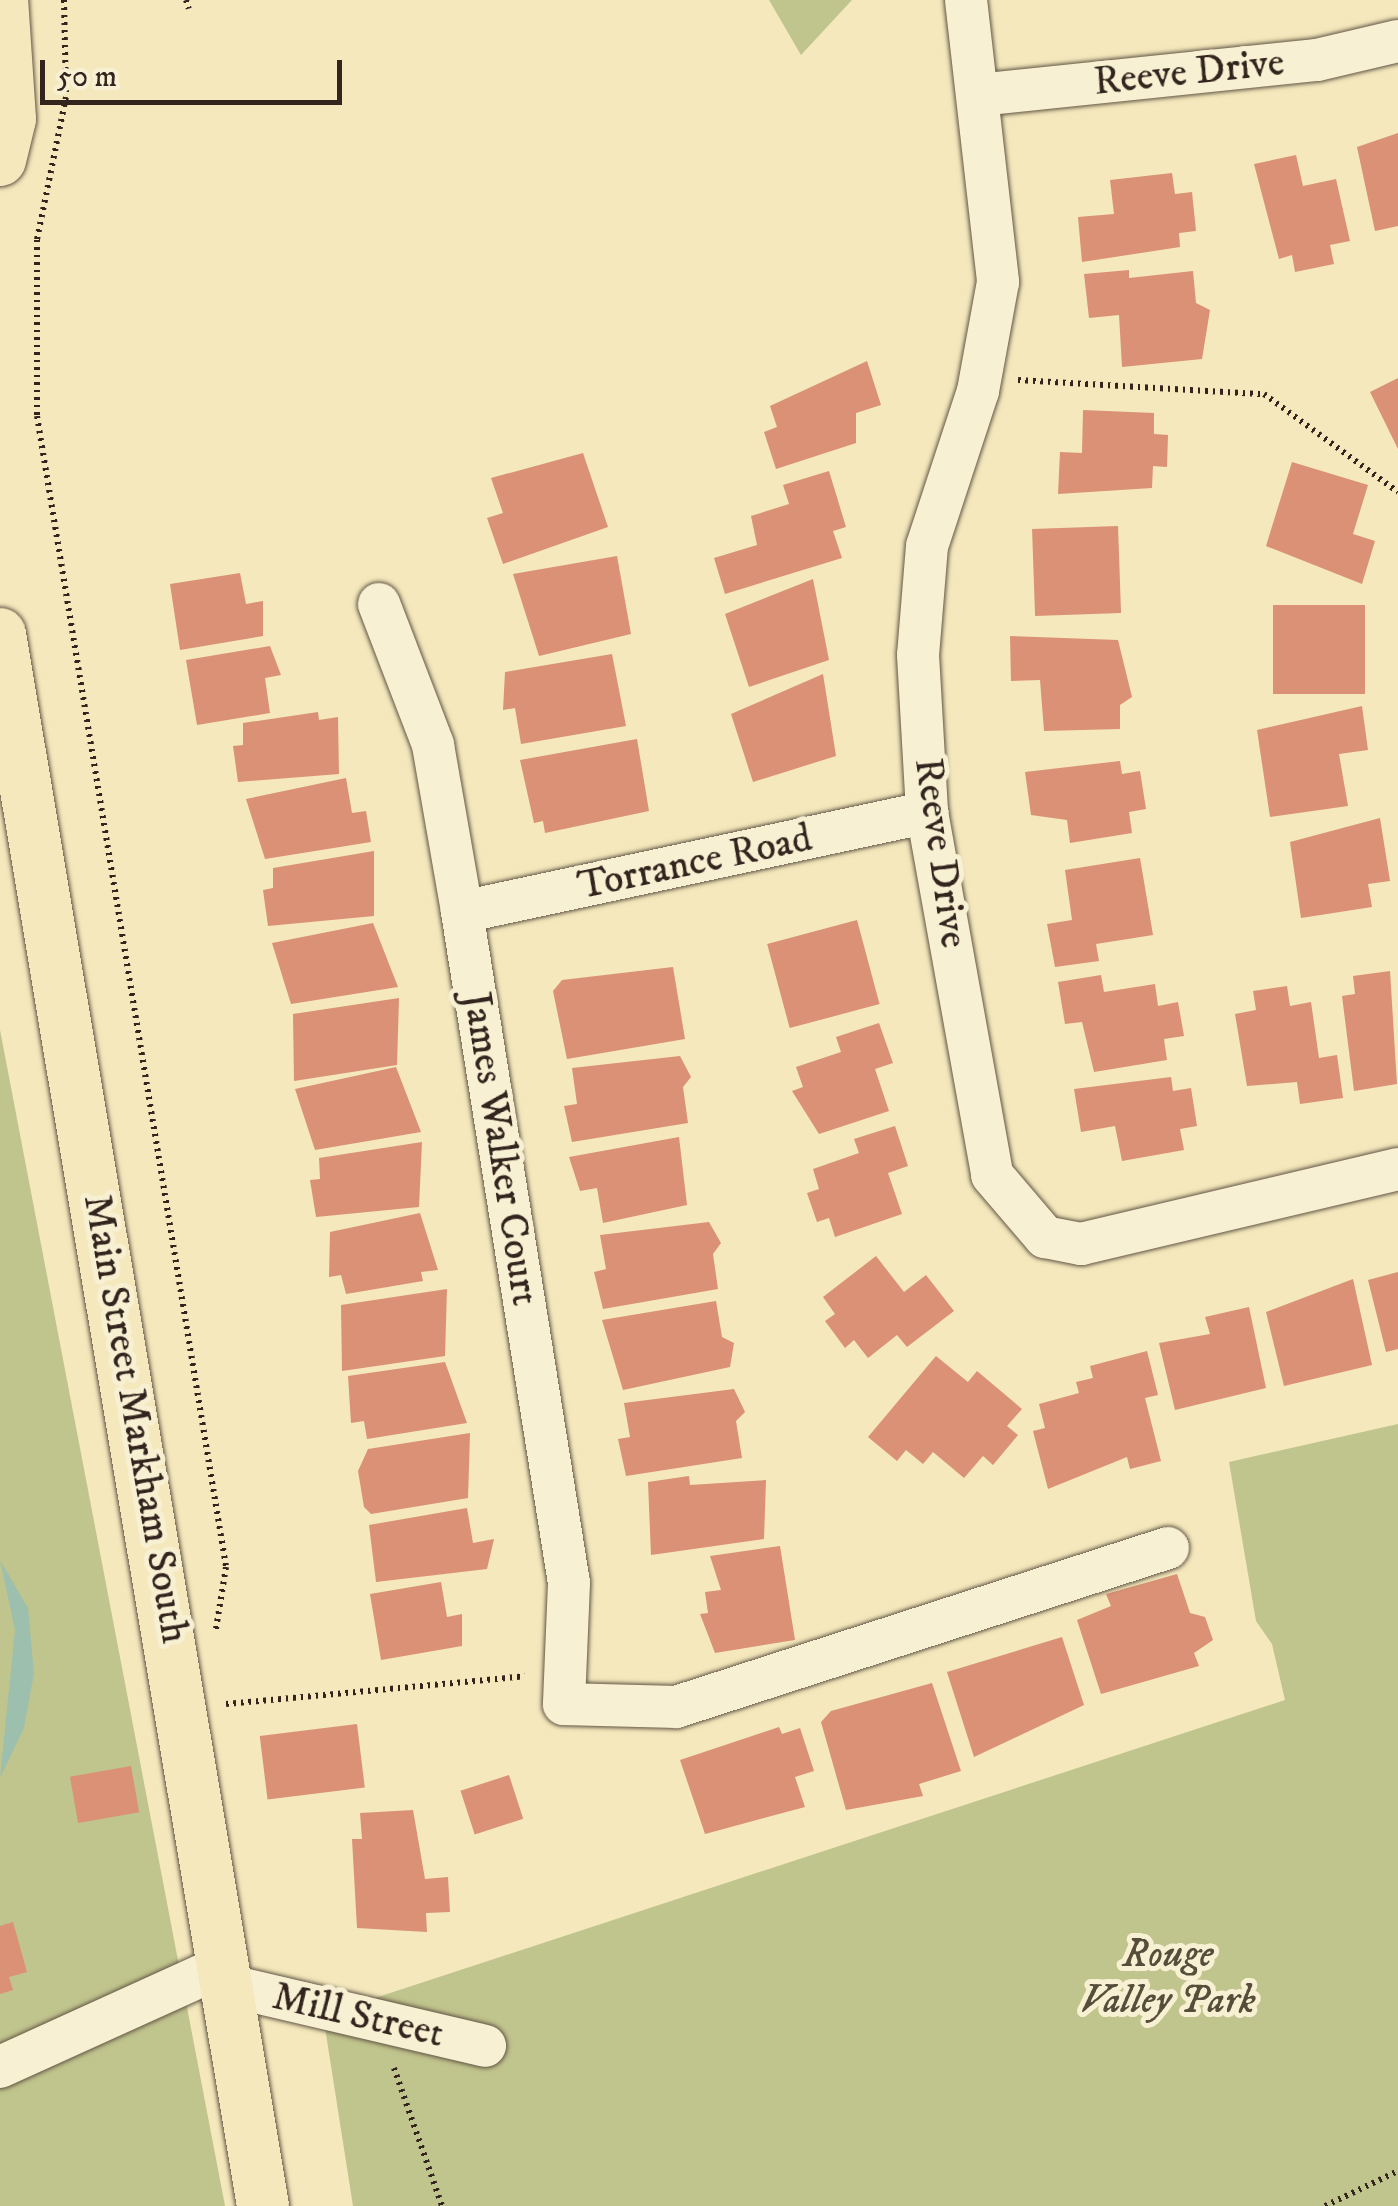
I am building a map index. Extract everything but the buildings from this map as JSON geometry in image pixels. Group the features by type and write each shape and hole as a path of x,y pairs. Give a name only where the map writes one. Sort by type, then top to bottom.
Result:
{"main road":[{"path":"1,1 3,136"},
{"name":"Main Street Markham South","path":"0,634 228,1975 263,2206"}],"street":[{"name":"Reeve Drive","path":"966,0 998,282 978,391 926,546 918,655 927,812 992,1175 1045,1237 1117,1238 1398,1168"},
{"name":"Reeve Drive","path":"978,94 1317,60 1398,41"},
{"name":"James Walker Court","path":"380,604 433,745 462,912 568,1583 562,1688"},
{"name":"Torrance Road","path":"462,912 927,812"},
{"path":"562,1688 676,1707 1168,1548"},
{"name":"Mill Street","path":"228,1975 485,2046"},
{"path":"0,2067 228,1975"}],"path":[{"path":"64,0 66,96 37,240 36,416 226,1568 215,1633"},
{"path":"186,0 189,10"},
{"path":"978,391 1020,380 1264,394 1398,492"},
{"path":"226,1704 562,1688"},
{"path":"378,2019 442,2206"},
{"path":"1325,2206 1398,2171"}],"green space":[{"path":"769,0 852,0 801,55"},
{"path":"0,1030 225,2206 0,2206"},
{"name":"Rouge Valley Park","path":"1398,1424 1398,2206 353,2206 323,2015 1285,1700 1272,1644 1256,1621 1229,1462"}],"shaded area":[{"path":"0,1560 28,1608 34,1673 24,1728 0,1778 15,1630"}]}
